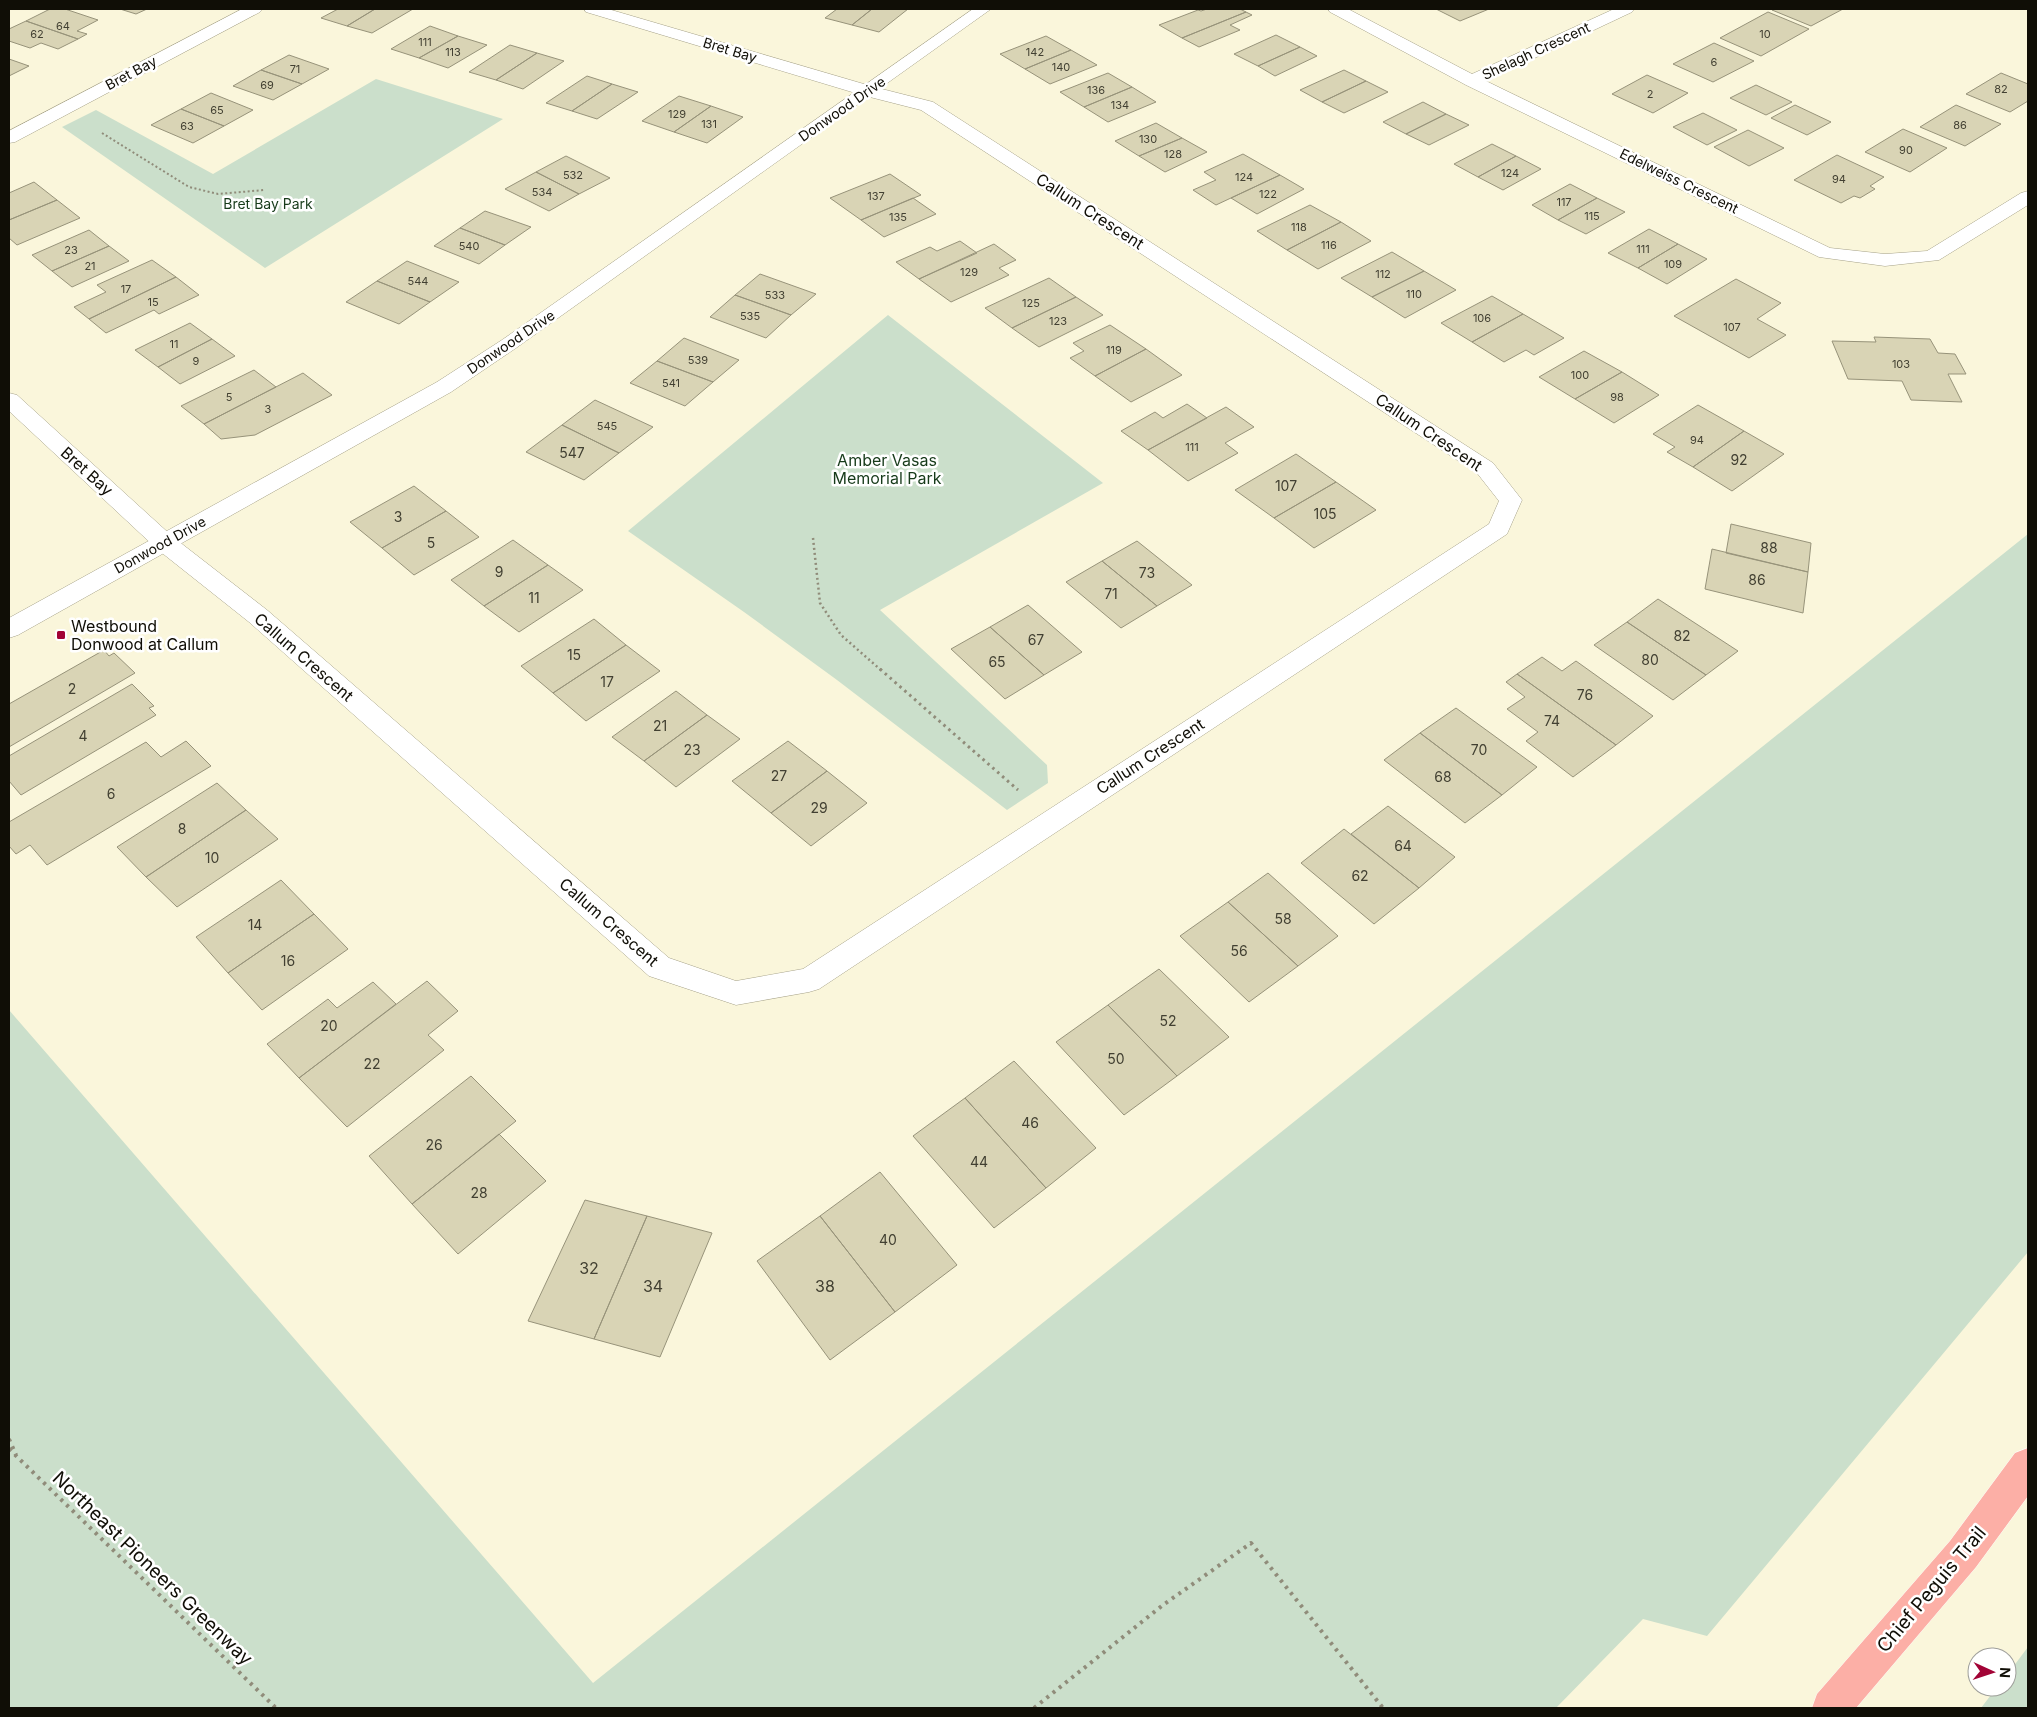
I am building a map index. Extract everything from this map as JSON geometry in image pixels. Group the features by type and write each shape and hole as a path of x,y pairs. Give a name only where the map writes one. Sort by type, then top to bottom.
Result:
{"main road":[{"name":"Chief Peguis Trail","path":"1831,1708 1963,1554 2028,1466"}],"street":[{"name":"Bret Bay","path":"9,138 254,9"},
{"name":"Bret Bay","path":"592,9 868,91"},
{"name":"Donwood Drive","path":"9,629 444,387 509,344 983,9"},
{"name":"Edelweiss Crescent","path":"1336,9 1472,81 1826,253 1885,260 1932,256 2028,197"},
{"name":"Shelagh Crescent","path":"1472,81 1626,9"},
{"name":"Callum Crescent","path":"165,543 258,616 659,967 736,993 809,980 1499,529 1510,500 1485,468 927,106 868,91"},
{"name":"Bret Bay","path":"9,400 165,543"}],"path":[{"path":"63,109 189,187 218,194 264,190"},
{"path":"813,538 820,603 841,635 1052,820"},
{"path":"9,1440 16,1456"},
{"name":"Northeast Pioneers Greenway","path":"9,1449 276,1708"},
{"path":"1034,1708 1163,1605 1251,1543 1384,1708"}],"green space":[{"name":"Bret Bay Park","path":"376,79 503,119 265,268 62,127 96,110 213,174"},
{"name":"Amber Vasas Memorial Park","path":"888,315 1103,483 880,610 1047,765 1048,783 1007,810 837,680 628,531"},
{"path":"2028,534 2028,1252 1707,1636 1643,1619 1556,1708 9,1708 9,1010 593,1683"},
{"path":"2028,1647 2028,1708 1981,1708 1989,1697 2017,1697 2017,1662"}],"building":[{"path":"50,9 65,9 98,20 77,31 87,34 78,39 26,21"},
{"path":"120,9 147,9 136,14"},
{"path":"338,9 375,9 347,26 321,18"},
{"path":"375,9 413,9 372,33 347,26"},
{"path":"837,9 872,9 852,25 825,18"},
{"path":"872,9 908,9 879,32 852,25"},
{"path":"1240,9 1246,12 1182,38 1159,25 1198,10"},
{"path":"1436,9 1489,9 1460,21"},
{"path":"1843,9 1811,26 1772,10"},
{"path":"1246,12 1252,15 1230,25 1240,30 1199,47 1182,38"},
{"path":"1768,12 1809,29 1761,56 1720,38"},
{"path":"26,21 78,39 58,49 41,43 30,48 9,41 9,29"},
{"path":"430,26 458,36 419,58 391,49"},
{"path":"1276,35 1300,47 1258,66 1234,54"},
{"path":"458,36 487,45 448,68 419,58"},
{"path":"1046,36 1071,50 1025,69 1000,54"},
{"path":"1714,43 1754,61 1713,82 1673,64"},
{"path":"510,45 537,53 496,80 469,72"},
{"path":"1300,47 1317,56 1275,76 1258,66"},
{"path":"1071,50 1097,65 1050,84 1025,69"},
{"path":"537,53 564,61 523,89 496,80"},
{"path":"289,55 329,69 302,84 261,70"},
{"path":"9,59 29,66 9,76"},
{"path":"261,70 302,84 273,100 233,86"},
{"path":"1344,70 1366,81 1322,102 1300,90"},
{"path":"1108,73 1132,87 1084,107 1060,92"},
{"path":"2001,73 2028,84 2028,101 2010,112 1966,94"},
{"path":"1647,75 1688,93 1653,113 1612,94"},
{"path":"587,76 612,84 572,111 546,103"},
{"path":"1366,81 1388,92 1344,113 1322,102"},
{"path":"612,84 638,92 597,119 572,111"},
{"path":"1756,85 1792,102 1766,115 1730,98"},
{"path":"1132,87 1156,102 1108,122 1084,107"},
{"path":"211,93 253,110 224,126 181,109"},
{"path":"679,96 711,106 674,132 642,121"},
{"path":"1423,102 1446,114 1406,134 1383,122"},
{"path":"1795,105 1831,122 1807,135 1771,118"},
{"path":"1956,105 2001,124 1965,146 1920,127"},
{"path":"711,106 743,117 707,143 674,132"},
{"path":"181,109 224,126 193,143 151,125"},
{"path":"1703,113 1737,130 1707,145 1673,127"},
{"path":"1446,114 1469,125 1429,145 1406,134"},
{"path":"1156,123 1182,138 1139,156 1115,141"},
{"path":"1903,129 1947,148 1910,172 1865,152"},
{"path":"1748,130 1784,148 1749,166 1714,147"},
{"path":"1182,138 1207,152 1165,172 1139,156"},
{"path":"1492,144 1516,156 1478,177 1454,164"},
{"path":"1243,154 1280,175 1216,205 1193,190 1216,180 1204,172"},
{"path":"1837,155 1884,177 1870,186 1875,189 1860,198 1854,196 1841,203 1794,180"},
{"path":"566,156 610,178 579,194 536,172"},
{"path":"1516,156 1541,169 1503,190 1478,177"},
{"path":"536,172 579,194 549,211 505,189"},
{"path":"890,174 921,195 861,220 830,198"},
{"path":"1280,175 1304,189 1257,214 1231,198"},
{"path":"34,182 57,200 9,220 9,193"},
{"path":"1570,184 1597,198 1558,220 1532,205"},
{"path":"913,198 936,214 884,237 861,220"},
{"path":"1597,198 1625,212 1586,234 1558,220"},
{"path":"57,200 80,218 17,245 9,238 9,220"},
{"path":"1310,205 1341,222 1287,250 1257,231"},
{"path":"485,211 531,227 505,245 460,228"},
{"path":"1341,222 1371,241 1318,269 1287,250"},
{"path":"460,228 505,245 479,264 434,246"},
{"path":"1649,229 1678,244 1638,268 1608,253"},
{"path":"89,230 109,246 52,271 32,255"},
{"path":"960,241 977,253 919,279 896,262 930,247 937,251"},
{"path":"994,244 1016,260 999,268 1009,275 951,302 919,279"},
{"path":"1678,244 1707,259 1667,284 1638,268"},
{"path":"109,246 129,261 72,287 52,271"},
{"path":"1392,252 1424,271 1372,297 1341,278"},
{"path":"152,260 176,277 89,319 74,307 106,292 97,285"},
{"path":"407,261 459,282 430,302 377,281"},
{"path":"1424,271 1456,290 1405,318 1372,297"},
{"path":"760,274 816,294 791,315 735,295"},
{"path":"176,277 199,295 159,314 154,310 106,333 89,319"},
{"path":"1049,278 1076,297 1012,328 985,308"},
{"path":"1736,279 1781,303 1757,319 1786,335 1749,358 1674,316"},
{"path":"377,281 430,302 399,324 346,302"},
{"path":"735,295 791,315 766,338 710,317"},
{"path":"1492,296 1523,314 1472,342 1441,323"},
{"path":"1076,297 1103,315 1039,347 1012,328"},
{"path":"1523,314 1564,338 1534,355 1526,350 1504,362 1472,342"},
{"path":"190,323 212,339 158,367 135,350"},
{"path":"1110,325 1146,349 1095,376 1070,358 1084,351 1073,343"},
{"path":"1874,337 1930,339 1938,353 1955,354 1966,374 1948,374 1962,402 1911,400 1902,381 1848,379 1832,341 1876,342"},
{"path":"684,338 739,360 713,382 657,361"},
{"path":"212,339 235,356 180,384 158,367"},
{"path":"1146,349 1182,375 1131,402 1095,376"},
{"path":"1584,351 1622,372 1575,399 1539,377"},
{"path":"657,361 713,382 685,406 630,383"},
{"path":"254,370 276,387 204,424 181,406"},
{"path":"1622,372 1659,395 1614,423 1575,399"},
{"path":"303,373 332,395 255,435 221,439 204,424"},
{"path":"595,400 653,427 619,453 562,425"},
{"path":"1187,404 1207,418 1148,450 1121,431 1155,412 1163,418"},
{"path":"1698,405 1744,431 1693,467 1667,452 1675,447 1653,434"},
{"path":"1226,407 1254,427 1225,443 1238,453 1188,481 1148,450"},
{"path":"562,425 619,453 584,480 526,452"},
{"path":"1744,431 1784,454 1732,491 1693,467"},
{"path":"1296,454 1336,482 1274,518 1235,490"},
{"path":"1336,482 1376,510 1314,548 1274,518"},
{"path":"414,486 446,511 382,548 350,522"},
{"path":"446,511 479,537 414,575 382,548"},
{"path":"1731,524 1811,543 1808,572 1726,553"},
{"path":"513,540 548,565 484,606 451,580"},
{"path":"1137,541 1192,585 1157,606 1102,561"},
{"path":"1712,549 1808,572 1803,613 1705,589"},
{"path":"1102,561 1157,606 1121,628 1066,582"},
{"path":"548,565 583,590 519,632 484,606"},
{"path":"1658,599 1738,651 1706,675 1627,622"},
{"path":"1028,605 1082,652 1044,675 990,627"},
{"path":"594,619 626,645 553,693 521,666"},
{"path":"1627,622 1706,675 1673,700 1594,645"},
{"path":"990,627 1044,675 1005,699 951,649"},
{"path":"626,645 660,671 586,721 553,693"},
{"path":"104,650 109,656 114,653 135,673 9,747 9,704"},
{"path":"1542,657 1562,671 1576,661 1653,716 1616,745 1517,674"},
{"path":"1517,674 1616,745 1573,777 1526,741 1538,732 1507,709 1525,697 1506,682"},
{"path":"132,684 154,706 149,708 156,715 21,795 9,781 9,756"},
{"path":"676,691 707,715 644,761 612,737"},
{"path":"1456,708 1537,767 1502,795 1420,733"},
{"path":"707,715 740,739 676,787 644,761"},
{"path":"1420,733 1502,795 1465,823 1384,760"},
{"path":"186,741 211,766 47,865 30,845 16,854 9,846 9,822 146,742 161,757"},
{"path":"788,741 827,771 771,813 732,781"},
{"path":"827,771 867,803 811,846 771,813"},
{"path":"217,783 246,810 146,877 117,847"},
{"path":"1388,806 1455,857 1419,888 1351,834"},
{"path":"246,810 278,839 177,907 146,877"},
{"path":"1344,829 1419,888 1374,924 1301,863"},
{"path":"1268,873 1338,936 1298,966 1228,902"},
{"path":"281,880 314,914 228,973 196,937"},
{"path":"1228,902 1298,966 1249,1002 1180,936"},
{"path":"314,914 348,949 262,1010 228,973"},
{"path":"1159,969 1229,1037 1177,1076 1108,1005"},
{"path":"427,981 458,1011 428,1035 444,1050 347,1127 299,1078"},
{"path":"373,982 396,1004 299,1078 267,1044 328,999 337,1008"},
{"path":"1108,1005 1177,1076 1124,1115 1056,1042"},
{"path":"1014,1061 1096,1148 1046,1188 965,1098"},
{"path":"471,1076 516,1121 412,1204 369,1156"},
{"path":"965,1098 1046,1188 994,1228 913,1136"},
{"path":"499,1134 546,1181 458,1254 412,1204"},
{"path":"880,1172 957,1265 895,1312 820,1216"},
{"path":"585,1200 647,1216 594,1339 528,1321"},
{"path":"647,1216 712,1233 660,1357 594,1339"},
{"path":"820,1216 895,1312 830,1360 757,1261"}],"place":[{"name":"Westbound Donwood at Callum","path":"61,635"}]}
